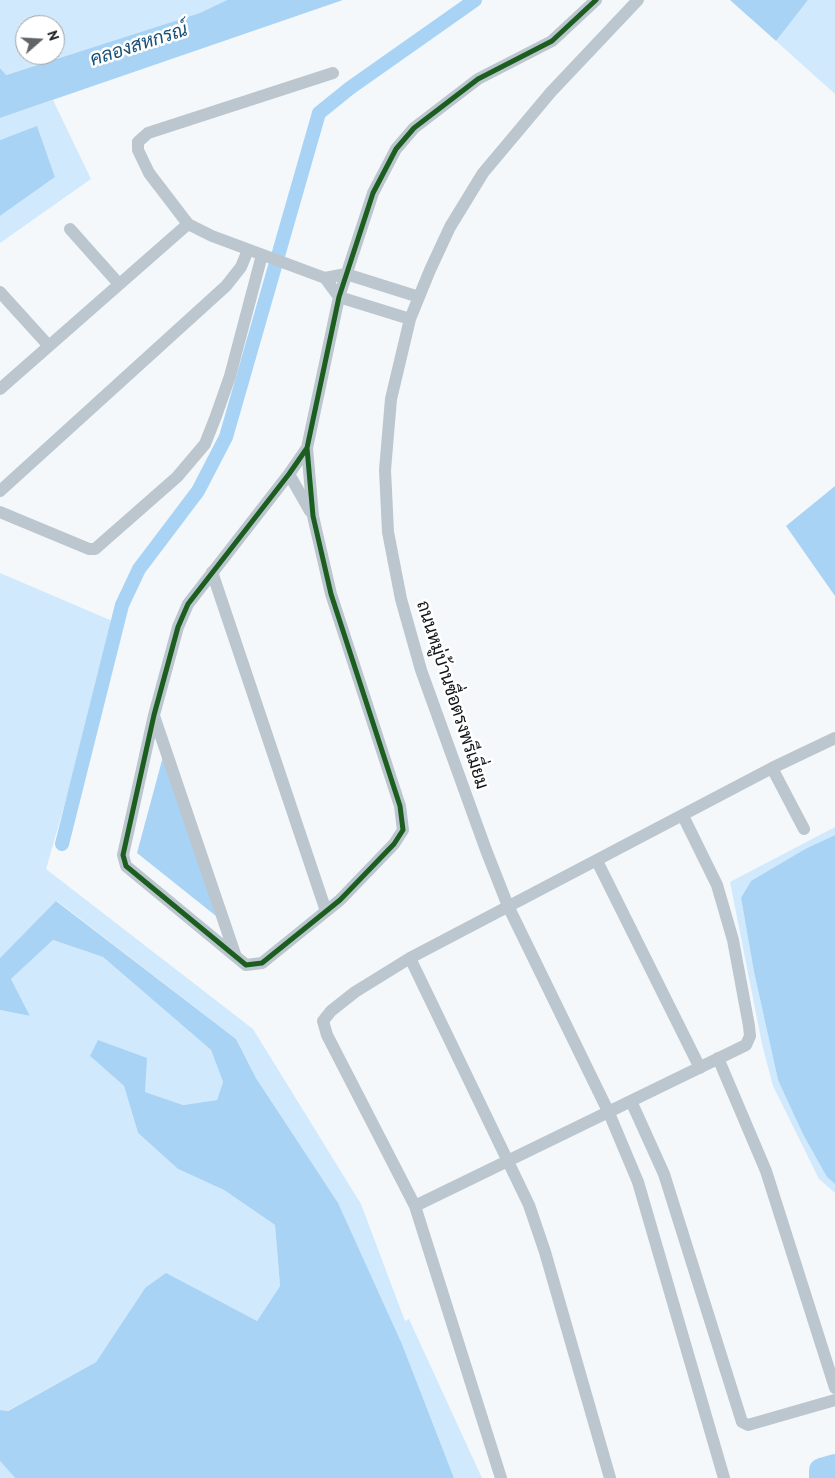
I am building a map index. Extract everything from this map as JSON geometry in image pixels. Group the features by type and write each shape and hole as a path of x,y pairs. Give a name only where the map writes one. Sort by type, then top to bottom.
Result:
{"street":[{"path":"307,448 188,604 178,627 154,715 123,861 126,866 246,965 262,963 326,911 394,844 403,830 403,820 331,594 313,516 307,448 339,297 373,193 396,149 414,128 478,79 552,41 596,0"},
{"name":"ถนนหมู่บ้านซื่อตรงพรีเมี่ยม","path":"638,0 552,92 483,172 450,227 410,319 391,399 384,470 388,532 401,598 421,670 508,906 609,1113 638,1182 724,1478"},
{"path":"333,73 148,133 138,142 138,150 149,173 188,224 263,256 325,278 346,274 419,297"},
{"path":"0,389 188,224"},
{"path":"70,229 119,284"},
{"path":"0,491 226,286 241,267 248,250"},
{"path":"0,512 89,549 100,546 177,477 205,444 230,376 263,256"},
{"path":"234,277 254,287"},
{"path":"325,278 339,297 410,319"},
{"path":"0,292 48,345"},
{"path":"289,474 313,516"},
{"path":"212,572 326,911"},
{"path":"154,715 236,957"},
{"path":"501,1478 415,1206 327,1035 323,1021 331,1011 355,992 410,958 772,768 835,738"},
{"path":"772,768 804,829"},
{"path":"415,1206 510,1162 746,1045 750,1036 749,1026 733,940 716,885 683,816"},
{"path":"597,860 700,1068"},
{"path":"410,958 510,1162 536,1224 610,1478"},
{"path":"718,1058 766,1171 835,1388"},
{"path":"632,1101 664,1174 742,1422 748,1425 835,1400"}],"shaded area":[{"path":"0,0 227,0 201,13 65,56 65,15 15,15 15,65 37,65 5,75 0,68"},
{"path":"808,0 835,0 835,94 776,41"},
{"path":"53,100 91,179 0,243 0,216 55,177 37,127 0,140 0,118"},
{"path":"0,573 117,623 46,869 253,1029 361,1204 405,1321 409,1319 482,1478 454,1478 402,1344 338,1204 256,1078 236,1039 57,901 0,958"},
{"path":"835,827 835,835 807,848 741,898 754,972 778,1080 827,1177 835,1184 835,1193 819,1179 773,1086 762,1044 730,882"},
{"path":"53,940 103,957 211,1050 223,1082 217,1100 183,1105 144,1092 90,1056 124,1086 138,1133 178,1169 224,1190 275,1225 280,1286 257,1321 232,1309 145,1288 96,1362 7,1411 0,1410 0,1010 30,1016 11,979"},
{"path":"0,1461 15,1478 0,1478"}],"water":[{"name":"คลองสหกรณ์","path":"227,0 343,0 0,118 0,68 6,75 37,65 65,65 65,56 200,13"},
{"path":"730,0 808,0 776,41"},
{"path":"37,126 55,177 0,216 0,140"},
{"path":"835,486 835,596 786,526"},
{"path":"165,749 216,916 137,853"},
{"path":"835,835 835,1184 827,1177 803,1134 778,1080 754,972 741,898 751,881 807,848"},
{"path":"56,901 236,1039 256,1078 338,1203 402,1344 454,1478 15,1478 0,1461 0,1410 8,1411 96,1362 145,1288 166,1273 257,1321 280,1286 275,1225 224,1190 178,1169 138,1133 124,1086 90,1056 98,1040 147,1058 145,1092 183,1105 217,1100 223,1082 211,1050 103,957 53,940 11,979 30,1016 0,1010 0,958"}],"waterway":[{"path":"62,844 122,605 139,569 198,491 226,437 319,113 350,88 475,0"},
{"path":"821,1478 821,1470 835,1466"}],"cycle path":[{"path":"307,448 188,604 178,627 154,715 123,855 126,866 246,965 262,963 340,900 394,844 403,830 400,806 331,594 313,516 307,448 339,297 373,193 396,149 414,128 478,79 552,41 596,0"}]}
